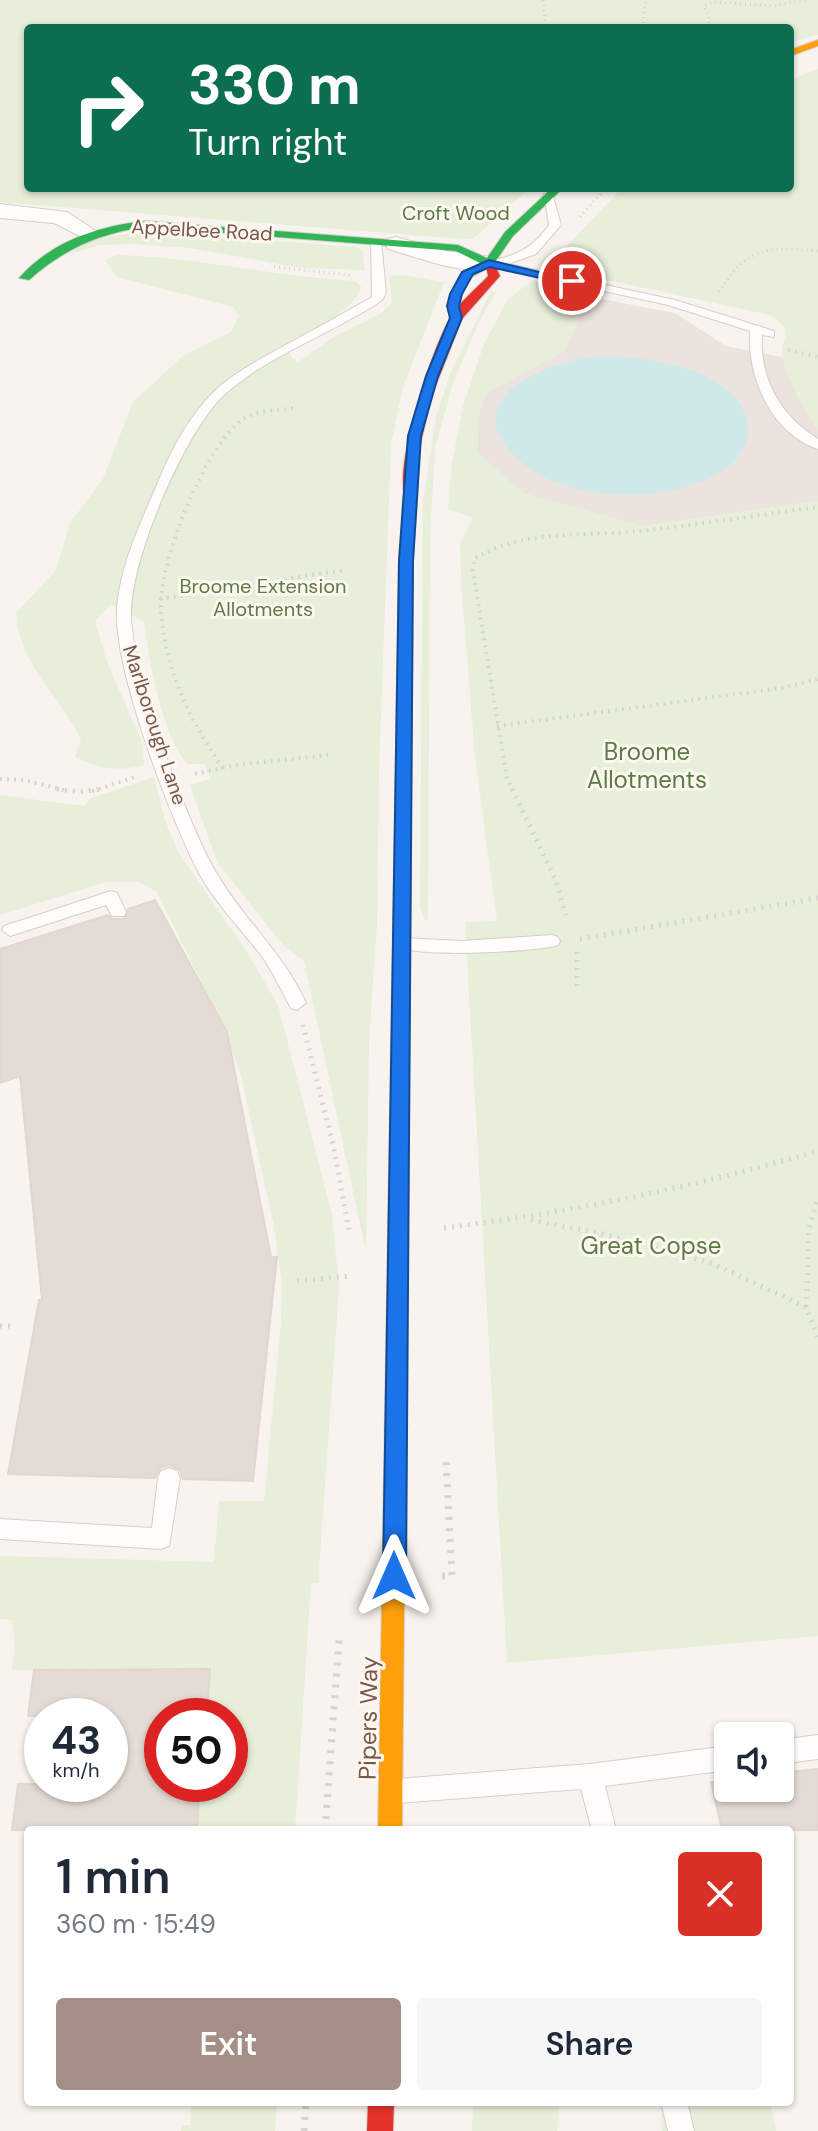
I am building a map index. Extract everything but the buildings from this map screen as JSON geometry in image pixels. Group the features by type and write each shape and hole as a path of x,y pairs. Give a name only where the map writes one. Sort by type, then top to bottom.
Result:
{"main road":[{"path":"794,52 818,43"},
{"name":"Pipers Way","path":"390,1826 406,561 410,475 415,436 425,398 456,318 453,306 462,281 468,272 489,263 509,234 553,192"},
{"name":"Appelbee Road","path":"25,278 56,248 88,233 119,226 162,224 385,242"},
{"path":"380,2131 381,2106"}],"street":[{"path":"0,211 59,217 88,233"},
{"name":"Appelbee Road","path":"385,242 443,258 489,263"}],"lane":[{"name":"Pipers Way","path":"489,263 532,254 555,225 553,192"},
{"name":"Marlborough Lane","path":"297,1003 279,964 207,872 144,703 123,611 128,582 150,520 187,435 208,404 224,388 256,366 377,299 385,242"},
{"path":"489,263 653,297 770,334"},
{"path":"756,329 754,357 766,390 793,428 818,445"},
{"path":"9,935 111,897 118,912"},
{"path":"403,944 463,947 552,941"},
{"path":"0,1529 161,1539 169,1478"},
{"path":"794,1750 818,1747"},
{"path":"391,1792 590,1776 714,1760"},
{"path":"590,1776 603,1826"},
{"path":"675,2106 681,2131"}],"path":[{"path":"543,0 546,24"},
{"path":"643,24 645,0"},
{"path":"708,24 704,6 713,2 774,6 805,0"},
{"path":"573,224 602,192"},
{"path":"708,313 732,272 753,251 786,247 818,251"},
{"path":"223,768 195,729 173,660 160,599 172,552 190,503 205,468 222,442 245,417 296,408"},
{"path":"577,987 579,961 575,940 555,879 507,779 473,571 474,559 487,549 535,538 638,531 818,507"},
{"path":"160,599 344,570"},
{"path":"497,726 782,688 818,679"},
{"path":"170,779 223,768 328,755"},
{"path":"0,779 23,779 62,790 85,792 122,783 165,763"},
{"path":"552,941 575,940 818,898"},
{"path":"297,1003 334,1149 349,1234"},
{"path":"439,1229 526,1219 680,1188 818,1151"},
{"path":"818,1197 809,1229 806,1307 818,1337"},
{"path":"526,1219 603,1234 711,1263 806,1307"},
{"path":"297,1281 353,1280 352,1261"},
{"path":"0,1326 11,1326"},
{"path":"446,1453 452,1576"},
{"path":"325,1826 340,1624"},
{"path":"304,2131 306,2106"}],"shaded area":[{"path":"580,295 675,313 726,346 782,357 803,406 818,429 818,501 642,526 522,493 478,453 477,420 485,394 576,326"}],"green space":[{"name":"Croft Wood","path":"0,0 818,0 818,35 794,41 794,24 24,24 24,192 526,192 473,239 0,202"},
{"path":"818,69 818,429 797,396 785,367 782,351 786,335 783,326 770,315 547,267 618,192 794,192 794,78"},
{"path":"145,231 355,247 362,250 365,270 301,268 191,248 131,244 99,245 68,255 89,240"},
{"name":"Broome Extension Allotments","path":"117,255 177,259 355,281 361,286 351,304 285,348 297,363 332,338 380,314 392,303 389,276 402,275 444,282 403,387 391,444 379,769 377,922 369,1042 366,1252 304,961 284,946 217,862 190,785 210,779 204,764 187,764 170,735 153,676 144,622 111,604 95,621 107,662 142,742 144,765 117,769 100,767 75,757 81,739 41,679 19,631 16,613 56,570 70,523 103,479 133,402 183,356 231,332 239,315 233,307 117,277 105,260"},
{"path":"533,280 545,283 543,289 580,295 576,326 565,351 485,394 477,420 478,453 522,493 642,526 818,501 818,1636 507,1663 465,922 497,921 475,757 462,595 460,544 473,518 448,509 452,464 463,406 484,344 508,299"},
{"path":"491,291 496,292 478,324 453,383 435,448 430,536 428,920 425,921 420,907 423,501 436,417 452,369"},
{"path":"154,777 165,820 178,852 247,952 278,1005 332,1215 339,1288 318,1583 311,1583 295,1826 197,1826 198,1802 248,1802 248,1698 208,1698 209,1669 12,1670 15,1645 12,1620 0,1619 0,1556 214,1562 219,1501 264,1501 282,1285 274,1227 241,1075 220,1019 156,891 139,882 106,882 0,915 0,795 84,806 91,798"},
{"path":"192,2106 277,2106 275,2131 181,2131 181,2125 190,2125"},
{"path":"473,2106 560,2106 557,2131 472,2131"},
{"path":"661,2106 771,2106 776,2131 662,2131"}],"water":[{"path":"594,357 661,362 709,378 729,391 742,408 748,428 741,452 724,470 710,478 687,487 633,495 577,489 551,480 528,467 509,450 497,430 496,412 504,397 536,374"}],"traffic: fast":[{"path":"464,278 468,272 489,263 509,234 554,192"},
{"path":"25,278 52,255 80,239 111,229 146,224 458,248 489,263"},
{"path":"397,1294 406,561 410,496"}],"traffic: slow":[{"path":"794,52 818,43"},
{"path":"390,1826 397,1294"}],"traffic: jam":[{"path":"410,496 412,455 425,398 456,318 494,276 489,263"},
{"path":"380,2131 381,2106"}],"route":[{"path":"394,1576 406,561 415,436 432,376 456,318 453,306 456,294 468,272 489,263 572,281"}],"park label":[{"name":"Broome Allotments","path":"647,765"},
{"name":"Great Copse","path":"651,1245"}]}
